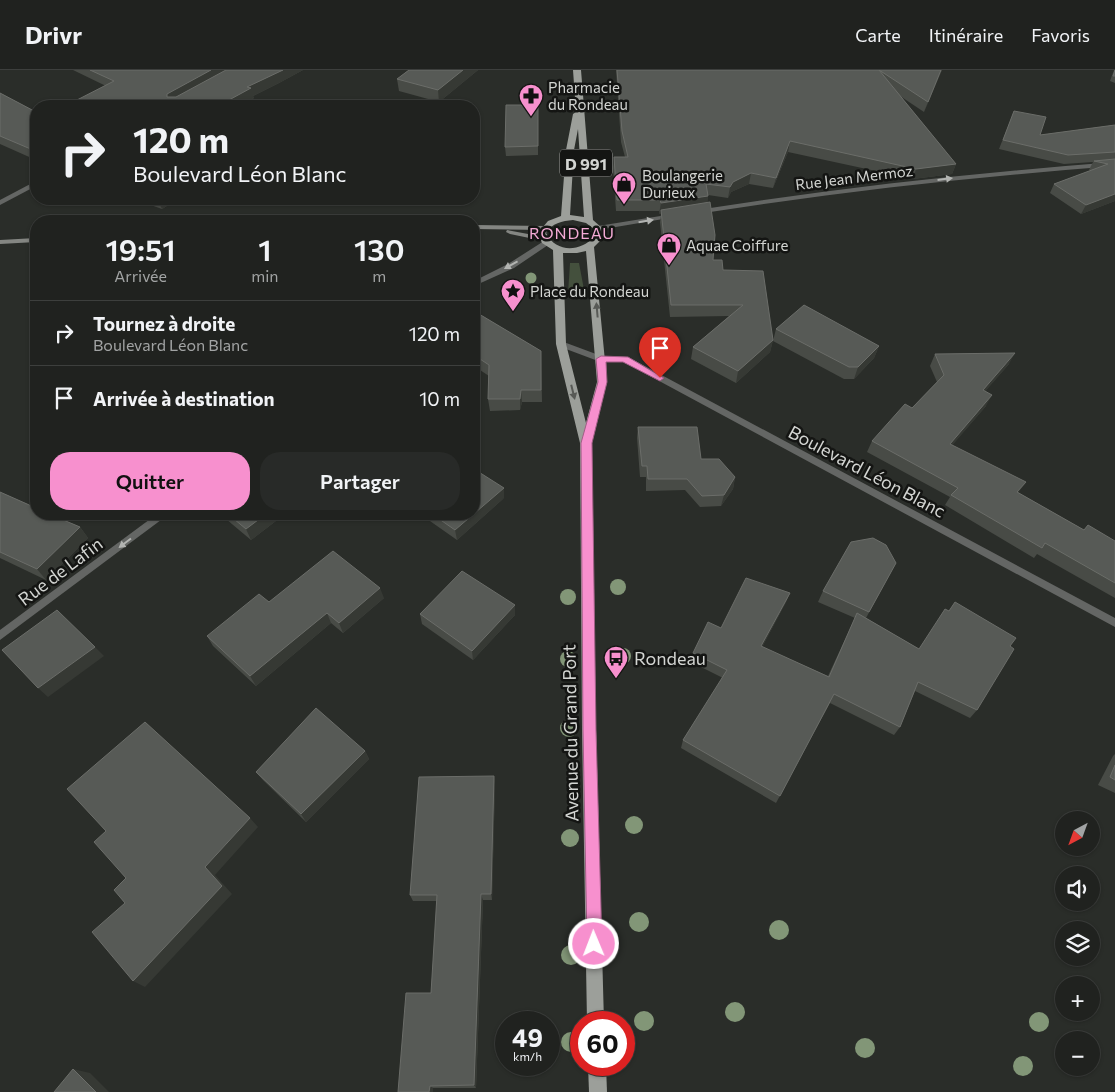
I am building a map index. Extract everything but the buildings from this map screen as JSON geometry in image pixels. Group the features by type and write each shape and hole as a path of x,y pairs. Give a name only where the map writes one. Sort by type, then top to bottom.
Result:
{"main road":[{"name":"D 991","path":"577,70 589,221"},
{"name":"D 991","path":"565,218 570,150 579,105"},
{"path":"573,217 589,221 598,228 599,238 590,246 575,251 558,249 546,241 542,233 549,223 565,218 573,217"},
{"path":"590,246 601,359"},
{"path":"558,249 561,344"},
{"name":"Avenue du Grand Port","path":"561,344 586,443 589,730 596,1011"},
{"name":"Avenue du Grand Port","path":"586,443 602,382 601,359"},
{"path":"598,1076 598,1092"}],"street":[{"name":"Rue Jean Mermoz","path":"688,214 765,201 996,173 1115,164"},
{"path":"0,203 30,186"},
{"path":"598,228 679,215"},
{"path":"480,227 544,228"},
{"path":"487,227 546,241"},
{"path":"0,242 30,240"},
{"path":"480,281 511,266 546,241"},
{"name":"Boulevard Léon Blanc","path":"561,344 601,359 624,359 1115,624"},
{"name":"Rue de Lafin","path":"0,636 156,520"}],"green space":[{"path":"570,263 579,263 585,295 568,294"}],"place":[{"name":"Pharmacie du Rondeau","path":"531,117"},
{"name":"Boulangerie Durieux","path":"624,205"},
{"name":"Aquae Coiffure","path":"669,266"},
{"name":"Place du Rondeau","path":"513,312"},
{"name":"Rondeau","path":"616,679"}],"district":[{"name":"RONDEAU","path":"572,232"}],"route":[{"path":"594,944 589,730 586,443 602,382 601,359 624,359 660,378"}]}
